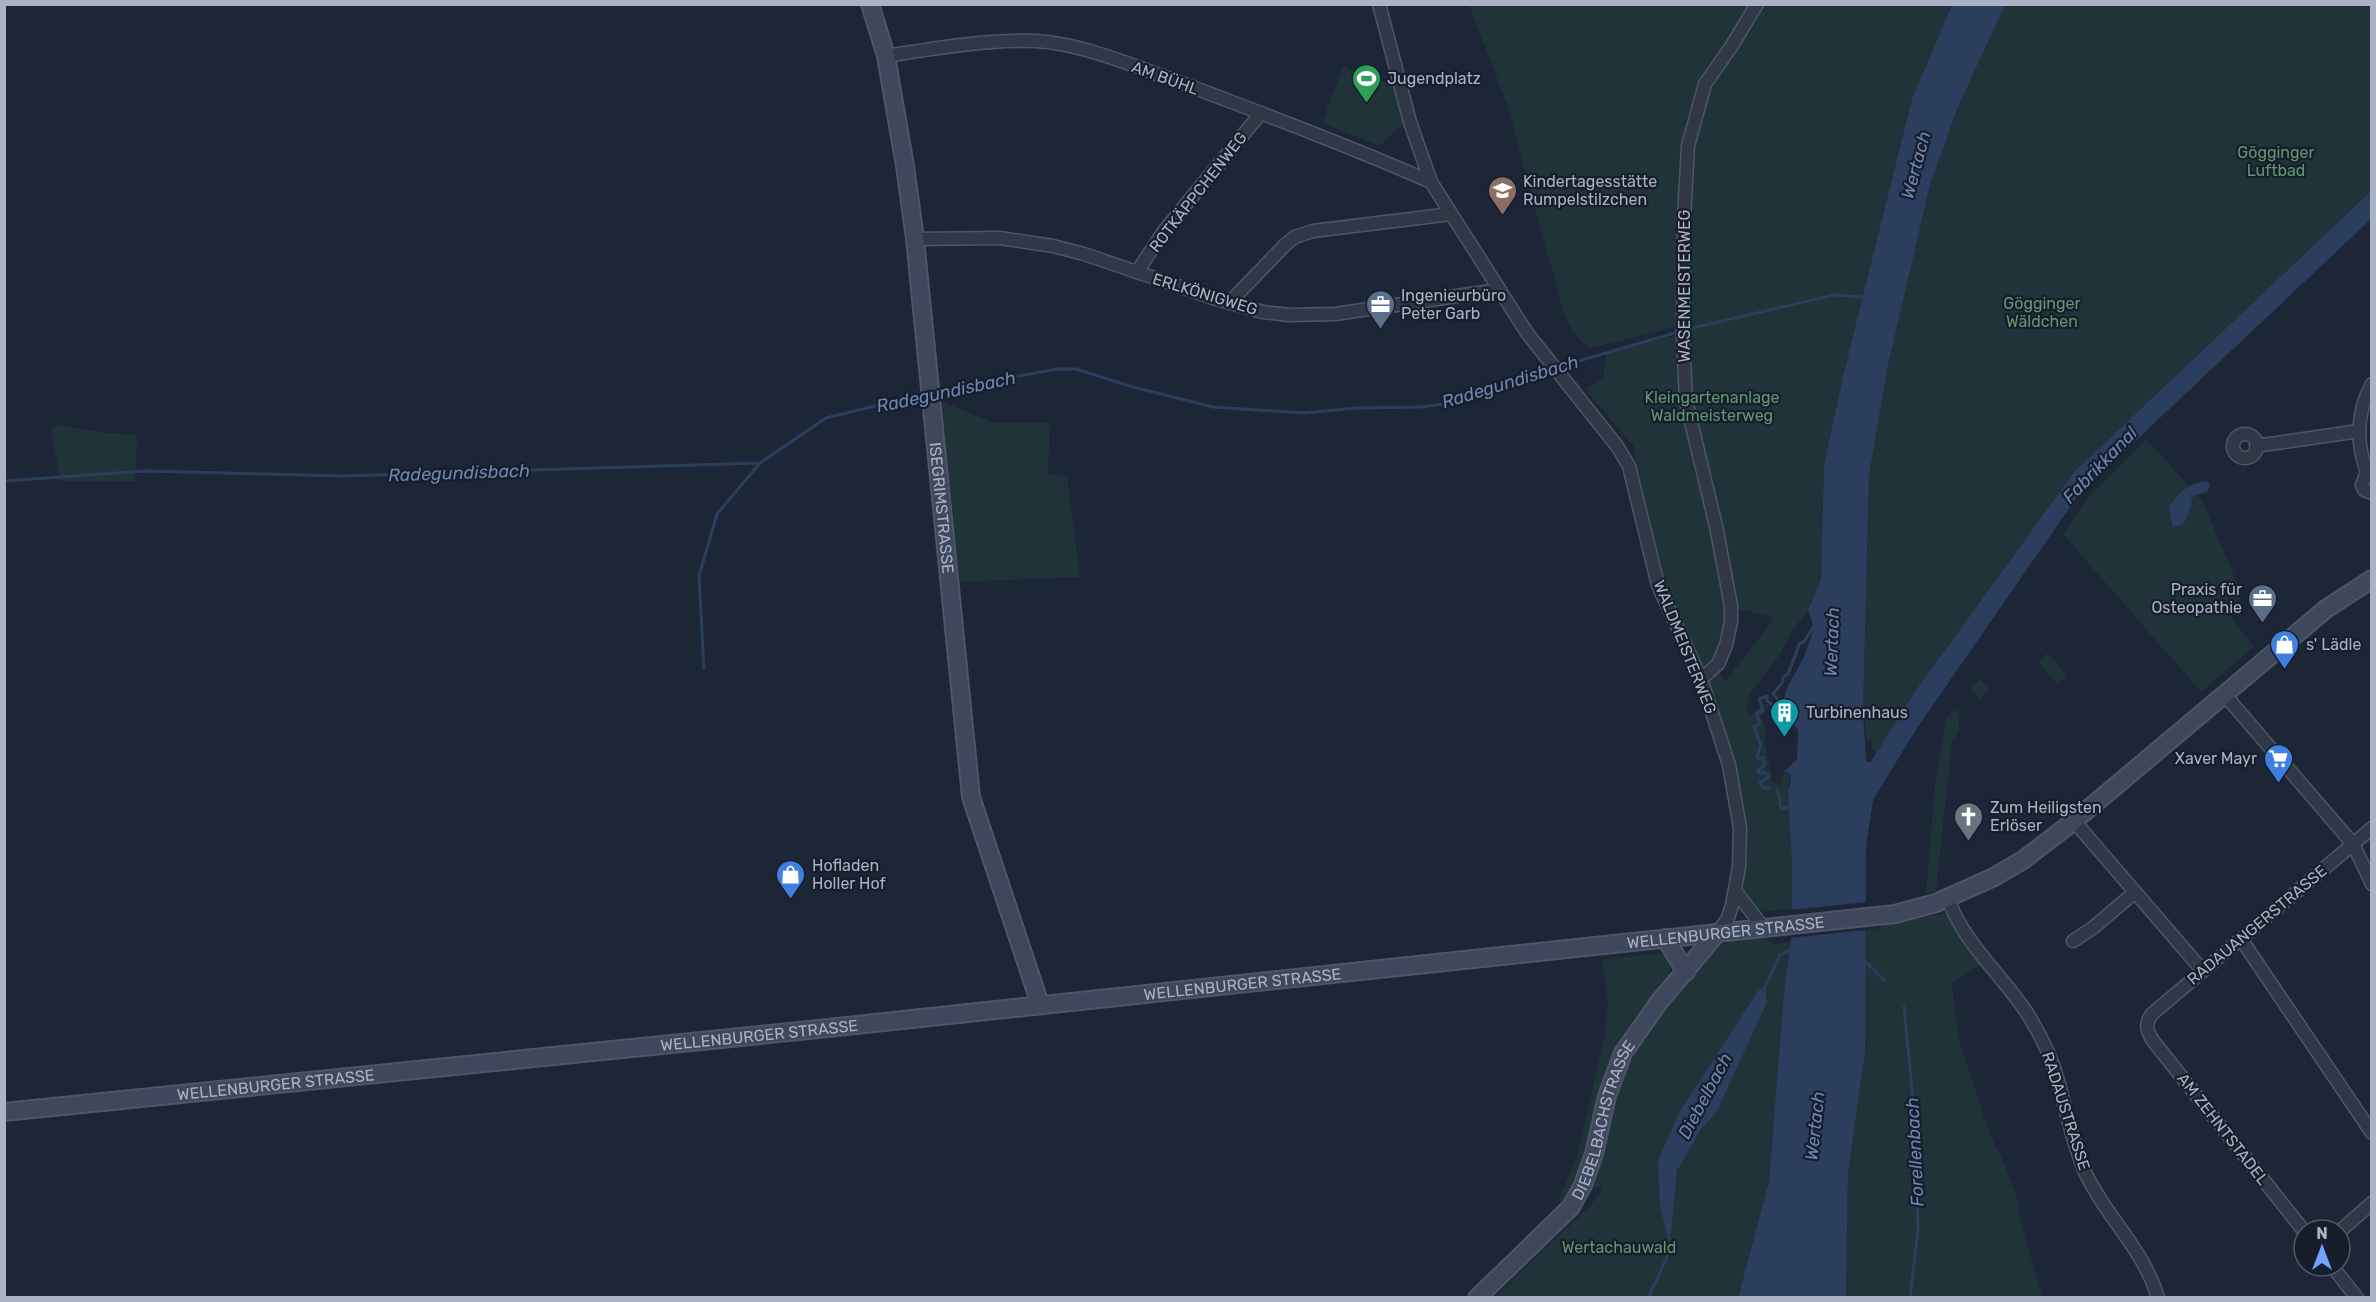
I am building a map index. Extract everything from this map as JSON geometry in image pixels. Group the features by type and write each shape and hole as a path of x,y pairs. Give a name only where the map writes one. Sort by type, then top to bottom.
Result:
{"street":[{"name":"ISEGRIMSTRASSE","path":"870,4 886,57 915,239 971,797 1040,1004"},
{"name":"WALDMEISTERWEG","path":"1379,4 1410,122 1431,182 1527,333 1617,446 1629,466 1658,585 1701,679 1729,765 1740,828 1740,867 1736,892 1728,918 1718,932"},
{"name":"WASENMEISTERWEG","path":"1701,679 1718,664 1726,645 1731,622 1731,606 1716,526 1686,401 1683,331 1684,217 1688,146 1705,84 1757,4"},
{"name":"AM BÜHL","path":"886,57 965,46 1035,41 1096,54 1261,113 1431,182"},
{"name":"ROTKÄPPCHENWEG","path":"1137,272 1164,231 1261,113"},
{"path":"1230,302 1295,237 1313,231 1451,214"},
{"name":"ERLKÖNIGWEG","path":"915,239 1000,238 1036,243 1084,254 1263,312 1289,315 1328,314 1498,290"},
{"path":"2372,384 2360,415 2359,431 2362,459 2370,475 2363,479 2362,485 2364,490 2372,493"},
{"path":"2256,446 2359,431"},
{"name":"WELLENBURGER STRASSE","path":"4,1112 809,1030 1895,914 1948,898 2016,866 2074,821 2326,609 2372,579"},
{"path":"2224,694 2353,844 2372,884"},
{"path":"2074,821 2203,971"},
{"name":"RADAUANGERSTRASSE","path":"2146,1024 2152,1014 2372,828"},
{"path":"1736,892 1763,927"},
{"path":"2073,941 2094,927 2135,892"},
{"name":"RADAUSTRASSE","path":"1948,898 1957,922 2025,1010 2036,1029 2057,1076 2072,1136 2085,1172 2145,1265 2158,1298"},
{"name":"DIEBELBACHSTRASSE","path":"1477,1298 1571,1207 1583,1185 1594,1154 1607,1096 1623,1053 1659,1002 1718,932"},
{"path":"1665,938 1686,972"},
{"path":"2241,939 2372,1133"},
{"name":"AM ZEHNTSTADEL","path":"2146,1024 2148,1034 2154,1042 2293,1218"},
{"path":"2352,1220 2372,1203"},
{"path":"2341,1278 2357,1298"}],"green space":[{"name":"Gögginger Wäldchen","path":"2370,4 2371,191 2074,472 1914,693 1876,754 1872,749 1872,740 1867,740 1863,711 1869,475 1888,365 1930,185 1958,107 2005,5"},
{"name":"Kleingartenanlage Waldmeisterweg","path":"1469,5 1952,5 1912,100 1843,376 1824,465 1821,579 1808,610 1790,634 1779,656 1751,692 1747,705 1749,716 1763,704 1770,705 1760,717 1765,724 1765,745 1772,781 1781,785 1784,771 1790,774 1788,791 1792,864 1791,909 1754,912 1741,893 1745,867 1708,681 1718,672 1725,682 1772,621 1772,617 1730,607 1720,653 1700,669 1664,585 1633,445 1585,389 1603,379 1606,353 1682,334 1693,327 1682,325 1589,349 1576,336 1566,318 1560,300 1508,107"},
{"name":"Jugendplatz","path":"1343,66 1399,88 1407,120 1379,146 1322,123"},
{"path":"941,401 991,422 1050,423 1048,474 1067,476 1080,577 960,582"},
{"path":"56,425 137,435 135,481 60,481 51,428"},
{"path":"2146,439 2202,500 2242,595 2229,615 2254,647 2201,692 2063,534 2089,496"},
{"path":"2048,653 2067,675 2057,684 2038,662"},
{"path":"1980,679 1990,690 1979,699 1970,688"},
{"path":"1959,709 1959,732 1952,740 1936,891 1926,894 1935,785 1946,717"},
{"path":"1945,913 1981,964 1952,983 1959,1041 1990,1135 2004,1163 2020,1207 2017,1207 2042,1297 1846,1298 1848,1173 1865,1052 1865,930"},
{"name":"Wertachauwald","path":"1766,935 1770,943 1791,941 1784,991 1769,1181 1738,1297 1493,1298 1590,1206 1603,1188 1592,1187 1589,1184 1613,1096 1637,1041 1720,946 1735,939","holes":["1679,1113 1716,1113 1685,1153 1676,1181"]},
{"path":"1665,953 1671,961 1669,974 1634,1018 1620,1041 1576,1181 1566,1199 1558,1202 1577,1156 1604,1040 1608,1002 1602,959"}],"water":[{"path":"1952,5 2005,5 1958,107 1930,185 1888,365 1869,475 1863,711 1866,761 1870,763 1914,693 2074,472 2371,191 2371,219 2079,494 1917,728 1873,800 1866,847 1865,1052 1848,1173 1846,1297 1738,1298 1769,1181 1784,991 1791,941 1792,864 1788,791 1791,780 1790,774 1784,771 1797,760 1798,731 1795,726 1787,724 1783,701 1788,686 1804,657 1814,628 1808,610 1821,579 1824,465 1843,376 1912,99"},
{"path":"2207,481 2210,485 2207,492 2193,496 2185,520 2182,524 2173,527 2169,508 2176,498 2189,486"},
{"path":"1765,987 1767,1002 1716,1113 1701,1129 1677,1171 1671,1234 1667,1234 1660,1205 1658,1160 1679,1113 1758,991"}],"pier":[{"path":"1868,902 1868,930 1788,938 1788,910"}],"waterway":[{"name":"Radegundisbach","path":"1688,329 1834,295 1863,297"},
{"name":"Radegundisbach","path":"1558,367 1678,332"},
{"name":"Radegundisbach","path":"936,391 1057,369 1076,369 1133,387 1213,407 1304,413 1357,408 1421,407 1458,402 1552,369"},
{"name":"Radegundisbach","path":"4,481 144,471 343,476 760,463 826,418 924,394"},
{"path":"704,669 699,576 717,514 760,463"},
{"name":"Wertach","path":"1770,788 1763,788 1760,783 1769,776 1757,771 1764,766 1764,758 1758,758 1757,755 1761,746 1754,727 1760,723 1756,713 1763,711 1759,699 1767,696 1767,701 1777,705 1778,699 1773,694 1783,682 1783,677 1788,674 1800,643 1804,642 1815,624"},
{"path":"1786,734 1787,720"},
{"path":"1777,790 1782,809 1791,806"},
{"name":"Diebelbach","path":"1764,989 1780,955 1794,948"},
{"name":"Forellenbach","path":"1863,959 1885,981"},
{"name":"Forellenbach","path":"1904,1007 1916,1131 1918,1229 1910,1298"},
{"name":"Diebelbach","path":"1648,1298 1669,1253 1669,1232"}],"place":[{"name":"Jugendplatz","path":"1366,104"},
{"name":"Kindertagesstätte Rumpelstilzchen","path":"1502,216"},
{"name":"Ingenieurbüro Peter Garb","path":"1380,330"},
{"name":"Praxis für Osteopathie","path":"2263,624"},
{"name":"s' Lädle","path":"2285,670"},
{"name":"Turbinenhaus","path":"1785,738"},
{"name":"Xaver Mayr","path":"2278,784"},
{"name":"Zum Heiligsten Erlöser","path":"1969,842"},
{"name":"Hofladen Holler Hof","path":"791,900"}],"park label":[{"name":"Gögginger Luftbad","path":"2276,161"}],"water label":[{"name":"Fabrikkanal","path":"2100,465"}]}
